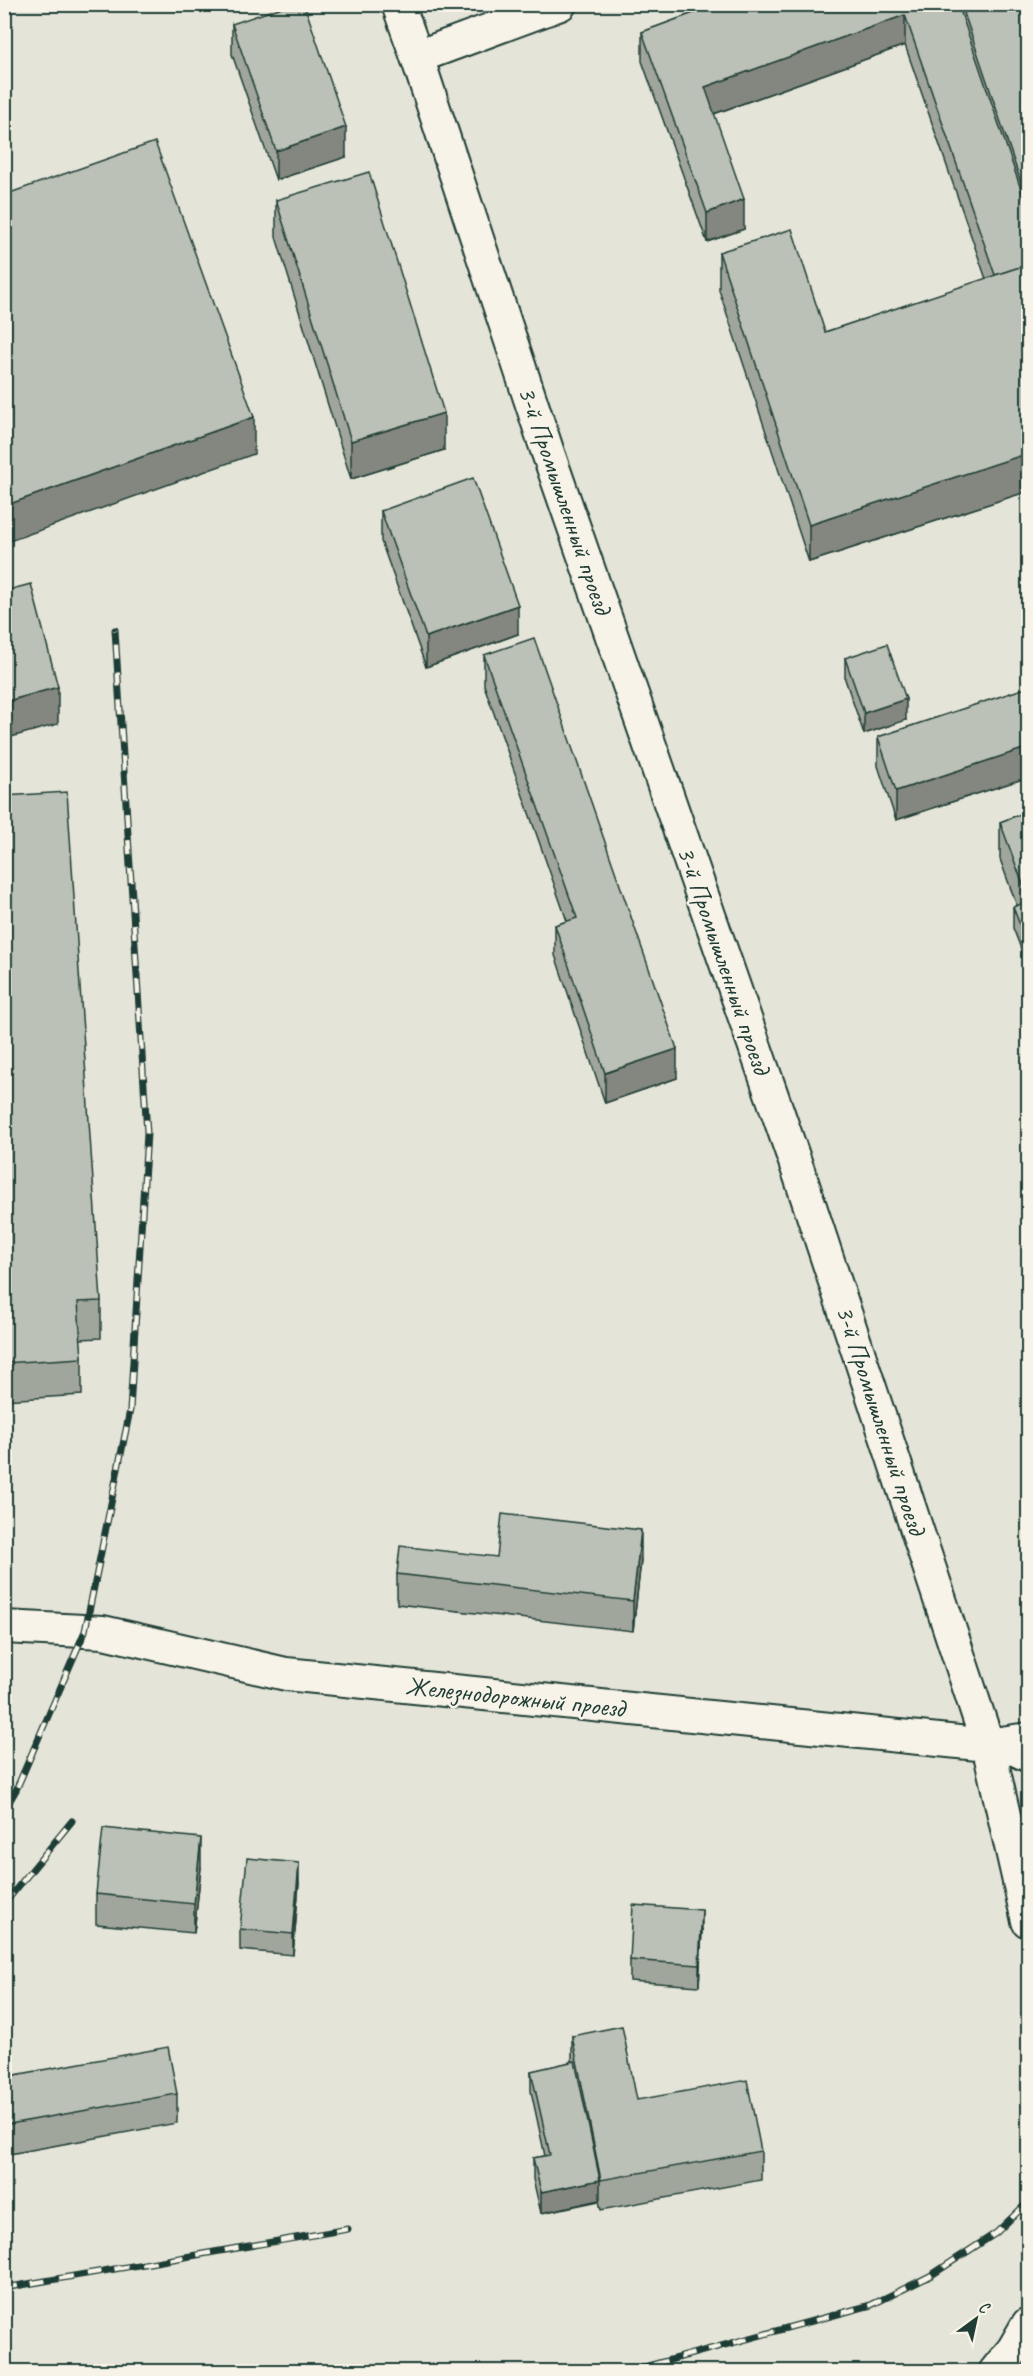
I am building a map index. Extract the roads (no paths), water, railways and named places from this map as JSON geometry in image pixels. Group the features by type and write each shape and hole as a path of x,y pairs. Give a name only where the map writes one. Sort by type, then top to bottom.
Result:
{"street":[{"name":"3-й Промышленный проезд","path":"398,4 547,450 801,1179 988,1745 1029,1921"},
{"path":"417,57 560,4"},
{"name":"Железнодорожный проезд","path":"4,1627 103,1632 286,1674 988,1745 1029,1739"},
{"path":"995,2372 1013,2350 1029,2324"}],"lane":[{"path":"988,1745 1029,1764"}],"railway":[{"path":"4,1811 16,1790 85,1631 130,1410 147,1133 115,630"},
{"path":"4,1904 72,1821"},
{"path":"626,2372 871,2305 930,2276 996,2233 1028,2202"},
{"path":"4,2288 348,2229"}]}
